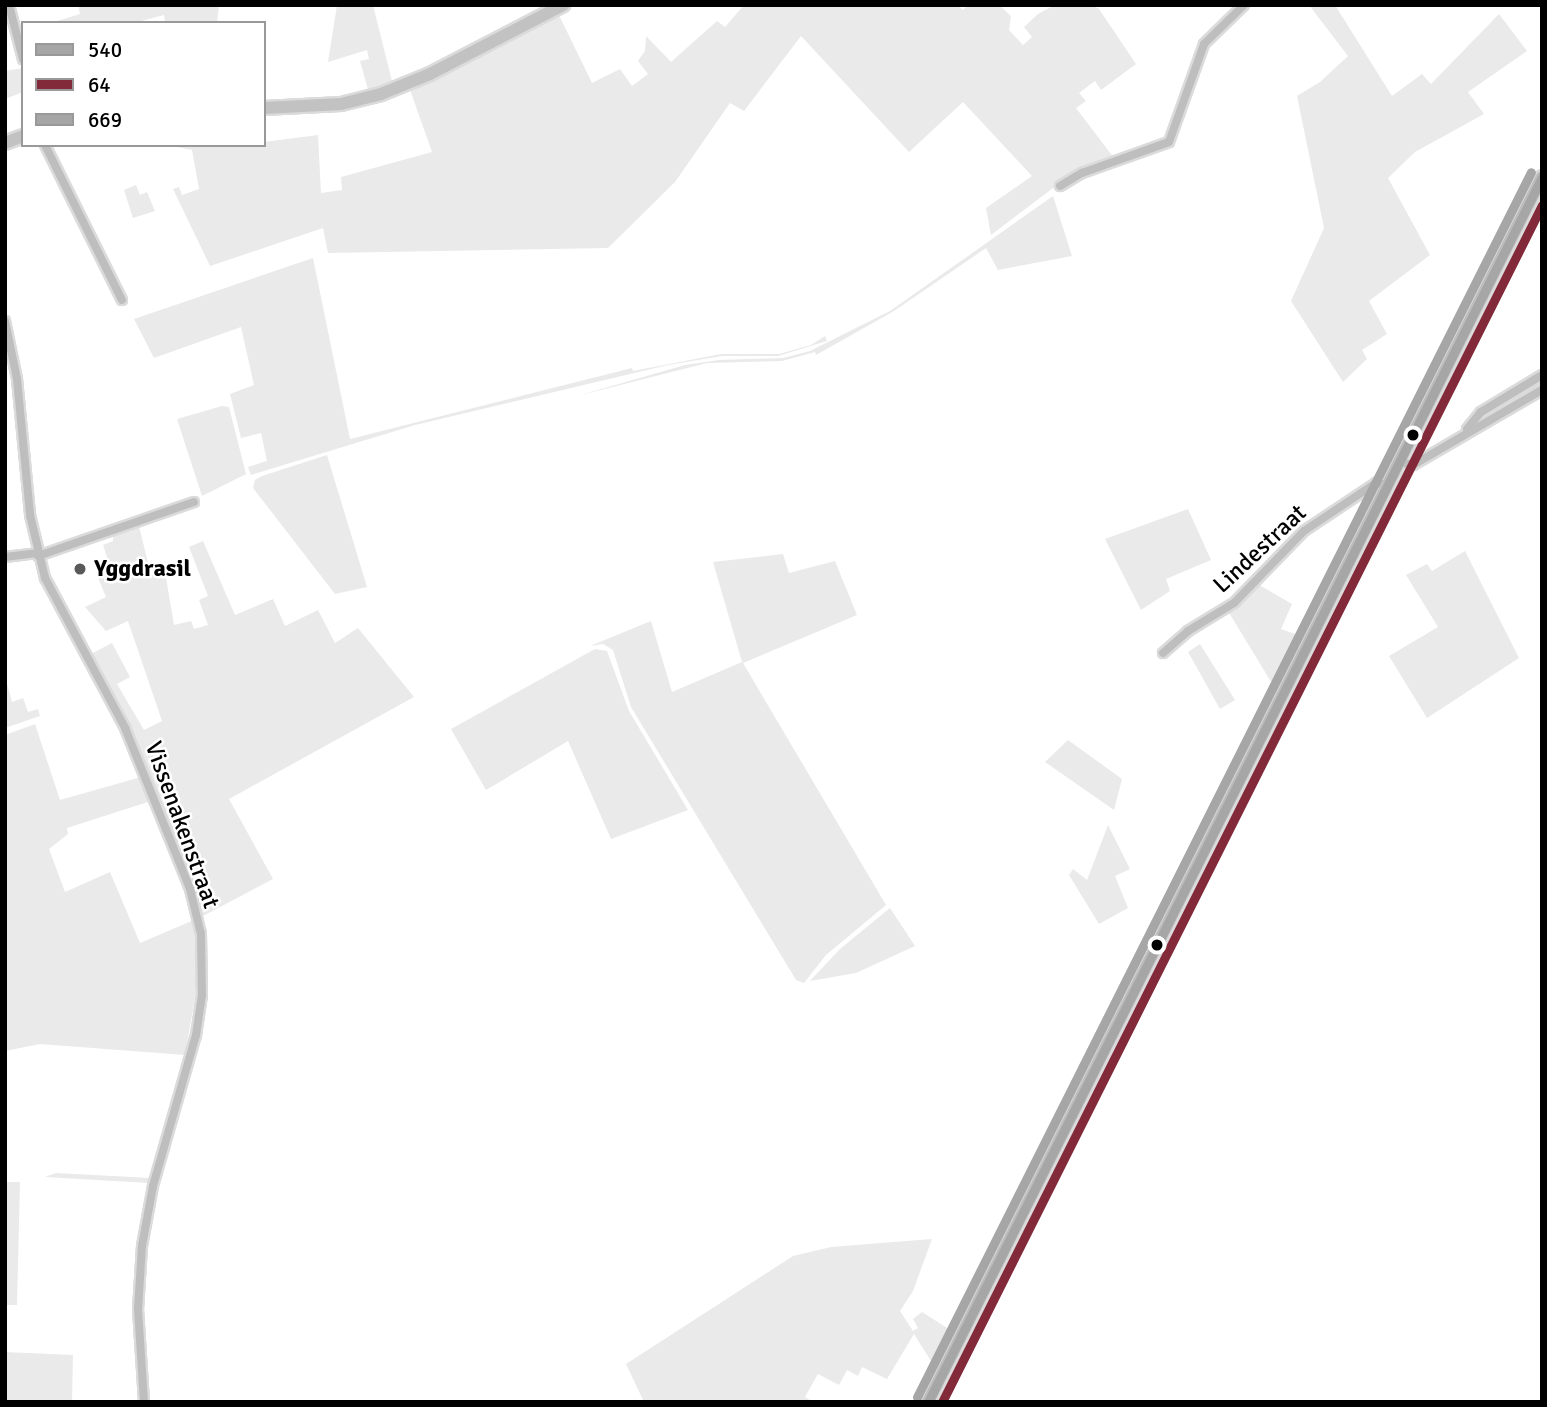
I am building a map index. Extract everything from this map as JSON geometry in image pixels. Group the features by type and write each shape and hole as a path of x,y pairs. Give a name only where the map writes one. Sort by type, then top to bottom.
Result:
{"main road":[{"path":"928,1402 1542,177"}],"street":[{"path":"9,5 21,51"},
{"path":"266,108 361,100 409,84 563,5"},
{"path":"1060,186 1082,173 1169,142 1204,44 1244,5"},
{"path":"46,147 122,300"},
{"name":"Vissenakenstraat","path":"5,321 17,379 37,554 64,621 125,728 190,889 201,934 202,995 196,1035 153,1186 142,1245 138,1309 145,1402"},
{"path":"1466,432 1481,412 1542,375"},
{"path":"1399,462 1413,465 1542,390"},
{"name":"Lindestraat","path":"1163,653 1188,631 1234,603 1304,531 1376,483 1388,485"},
{"path":"5,557 37,554 194,502"}],"shaded area":[{"path":"78,5 219,5 217,21 165,21 164,15 142,21 57,21 80,14"},
{"path":"337,5 373,5 393,85 369,93 360,61 369,59 367,50 328,62"},
{"path":"744,5 957,5 963,10 968,5 999,5 1011,16 1009,30 1023,45 1032,37 1024,27 1038,14 1055,5 1091,5 1099,9 1136,64 1101,90 1095,81 1079,93 1086,101 1076,108 1114,158 1065,179 991,235 986,208 1032,176 963,102 909,152 801,36 744,111 730,103 675,182 608,248 328,253 323,228 210,266 173,189 179,187 182,195 199,189 192,150 177,147 266,147 266,142 318,135 321,193 342,190 341,177 432,152 410,90 558,13 592,83 620,69 632,86 648,74 638,61 645,51 646,36 671,62 717,21 725,27"},
{"path":"1309,5 1335,5 1392,96 1422,74 1431,84 1499,14 1527,51 1468,92 1484,114 1415,152 1388,178 1430,255 1369,301 1387,334 1362,350 1367,359 1343,382 1291,301 1324,228 1297,96 1320,82 1348,56"},
{"path":"21,68 21,93 5,99 5,71"},
{"path":"136,185 140,195 147,192 155,211 133,218 124,190"},
{"path":"1053,196 1072,256 998,270 986,248 894,311 816,355 815,352 782,361 707,363 577,396 685,365 719,360 783,358 810,351 890,311"},
{"path":"313,258 350,439 632,368 633,371 721,354 779,354 811,345 825,336 827,341 778,356 722,356 668,365 415,425 251,475 248,467 267,461 261,433 241,438 230,394 254,385 241,327 154,358 134,319"},
{"path":"222,406 229,407 246,474 202,496 177,419"},
{"path":"327,455 367,587 335,594 253,488 255,480 262,476"},
{"path":"1188,509 1211,560 1166,579 1170,591 1141,610 1105,539"},
{"path":"139,526 151,575 165,572 174,625 191,621 194,629 208,625 199,600 208,596 189,547 203,541 235,615 273,599 285,626 318,610 335,643 358,628 414,697 229,799 273,879 201,917 140,751 91,654 112,643 130,677 117,684 144,730 162,721 128,621 106,631 85,607 106,597 96,573 110,566 103,545 113,541 113,535"},
{"path":"1465,551 1519,658 1427,718 1389,656 1438,627 1406,575 1427,564 1432,571"},
{"path":"783,554 789,573 835,561 857,615 743,663 886,905 826,955 804,983 796,980 631,707 613,650 603,644 590,646 651,621 672,692 742,662 713,562"},
{"path":"1256,583 1292,604 1281,629 1304,637 1276,690 1228,611"},
{"path":"1200,644 1235,700 1220,709 1188,652"},
{"path":"595,649 607,651 629,711 688,810 611,839 568,741 486,790 451,729"},
{"path":"5,676 12,702 23,698 28,712 38,709 40,716 5,728"},
{"path":"35,724 60,800 141,777 151,801 67,828 68,834 49,849 65,892 110,872 140,943 194,920 198,981 185,1055 40,1044 5,1051 5,735"},
{"path":"1068,740 1122,779 1114,810 1045,762"},
{"path":"1108,825 1130,869 1115,876 1128,908 1099,924 1069,875 1073,869 1087,880"},
{"path":"890,908 915,946 856,973 810,981 840,949"},
{"path":"56,1173 151,1178 149,1183 45,1177"},
{"path":"5,1182 20,1182 17,1305 5,1305"},
{"path":"932,1239 913,1291 900,1311 913,1331 918,1328 913,1319 922,1312 955,1333 936,1369 914,1334 887,1379 862,1367 858,1376 847,1370 839,1385 818,1374 805,1397 813,1402 644,1402 626,1364 793,1256 831,1247"},
{"path":"5,1352 73,1355 72,1402 5,1402"}],"transit line":[{"name":"669","path":"917,1397 1531,172"},
{"name":"540","path":"928,1402 1542,177"},
{"name":"64","path":"942,1402 1542,205"}],"place":[{"name":"Yggdrasil","path":"80,569"}]}
